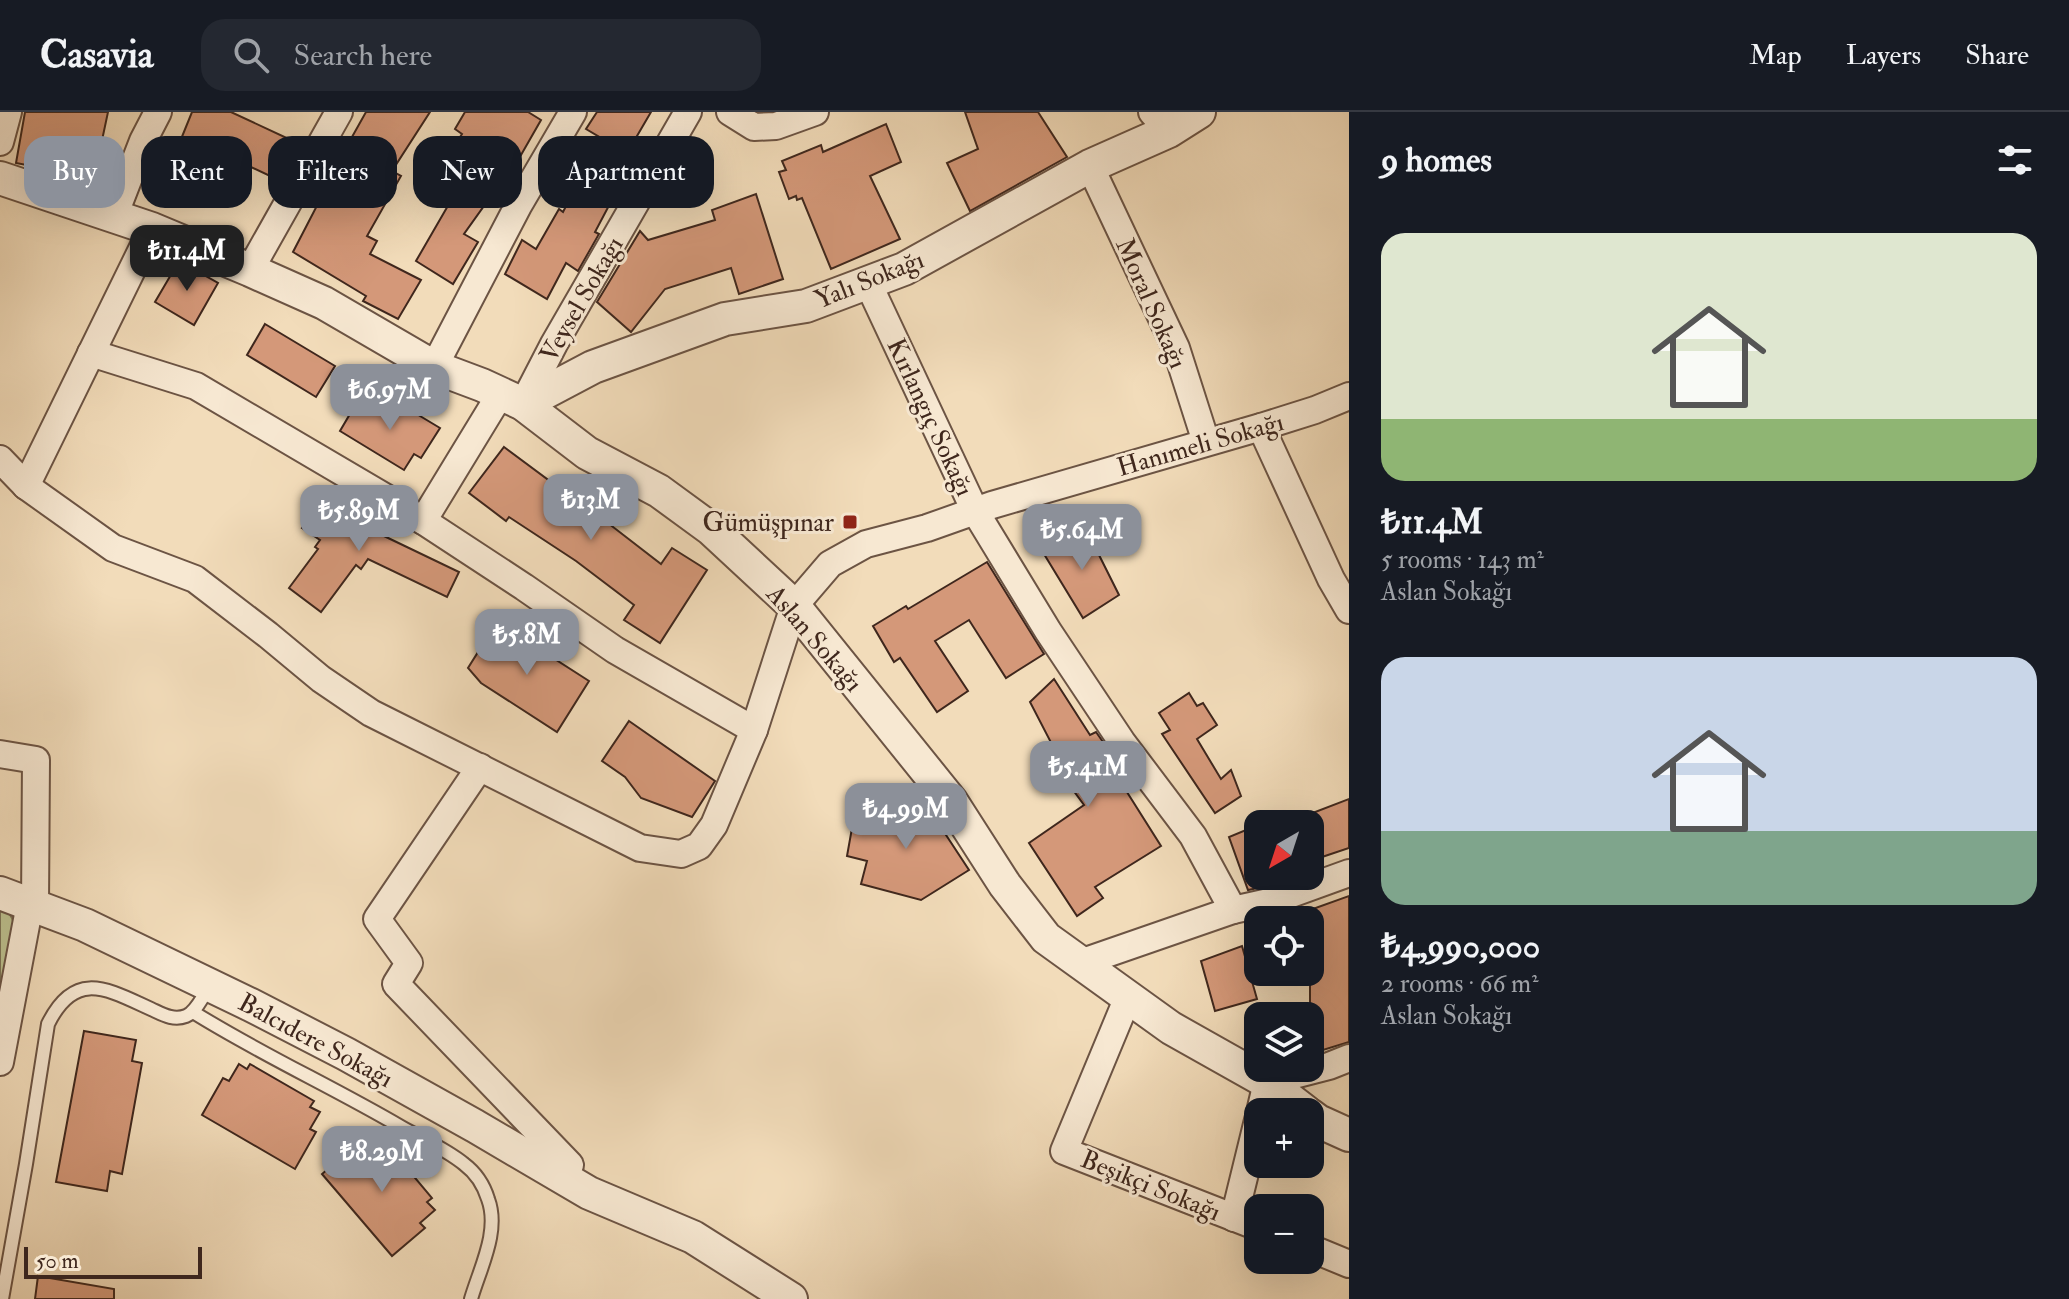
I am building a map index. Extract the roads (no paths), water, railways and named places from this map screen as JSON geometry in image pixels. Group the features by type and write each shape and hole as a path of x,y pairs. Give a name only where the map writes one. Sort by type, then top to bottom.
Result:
{"street":[{"path":"0,142 8,112"},
{"path":"114,216 143,141 158,112"},
{"path":"250,270 339,112"},
{"path":"434,367 518,206 573,112"},
{"name":"Veysel Sokağı","path":"423,521 554,344 688,112"},
{"path":"730,112 754,127 776,126 815,112"},
{"name":"Yalı Sokağı","path":"512,398 725,319 806,306 904,269 1090,166 1160,122 1199,112"},
{"name":"Moral Sokağı","path":"1090,166 1176,348 1206,442"},
{"name":"Aslan Sokağı","path":"0,178 152,229 324,303 434,367 512,398 587,453 659,491 711,529 794,606 951,801 1005,885 1046,938 1264,1097"},
{"path":"26,486 152,229"},
{"name":"Kırlangıç Sokağı","path":"868,283 975,511 1064,656 1122,742 1193,836 1233,910"},
{"path":"91,353 196,386 423,521 615,650 754,730"},
{"name":"Hanımeli Sokağı","path":"794,606 830,564 866,544 1261,427 1349,396"},
{"path":"1261,427 1331,579 1349,610"},
{"path":"0,459 26,486 113,548 195,579 321,679 371,713 640,848 681,854 699,846 714,825 754,730 794,606"},
{"path":"0,754 36,760 33,905 0,1062"},
{"path":"480,767 377,919 409,963 396,984 570,1165 563,1178"},
{"path":"1080,963 1349,873"},
{"name":"Balcıdere Sokağı","path":"0,893 85,925 359,1061 589,1193 693,1237 752,1288 791,1299"},
{"name":"Beşikçi Sokağı","path":"1128,997 1064,1151 1244,1222"},
{"path":"1264,1097 1349,1058"},
{"name":"Aslan Sokağı","path":"1324,1124 1349,1135"},
{"path":"1324,1254 1349,1264"}],"lane":[{"path":"2,1299 48,1024 54,1012 68,995 90,987 119,994 170,1018 183,1018 193,1012 210,985"},
{"path":"193,1012 222,1031 356,1101 454,1157 476,1175 489,1201 492,1231 471,1299"}],"place":[{"name":"Gümüşpınar","path":"850,522"}]}
